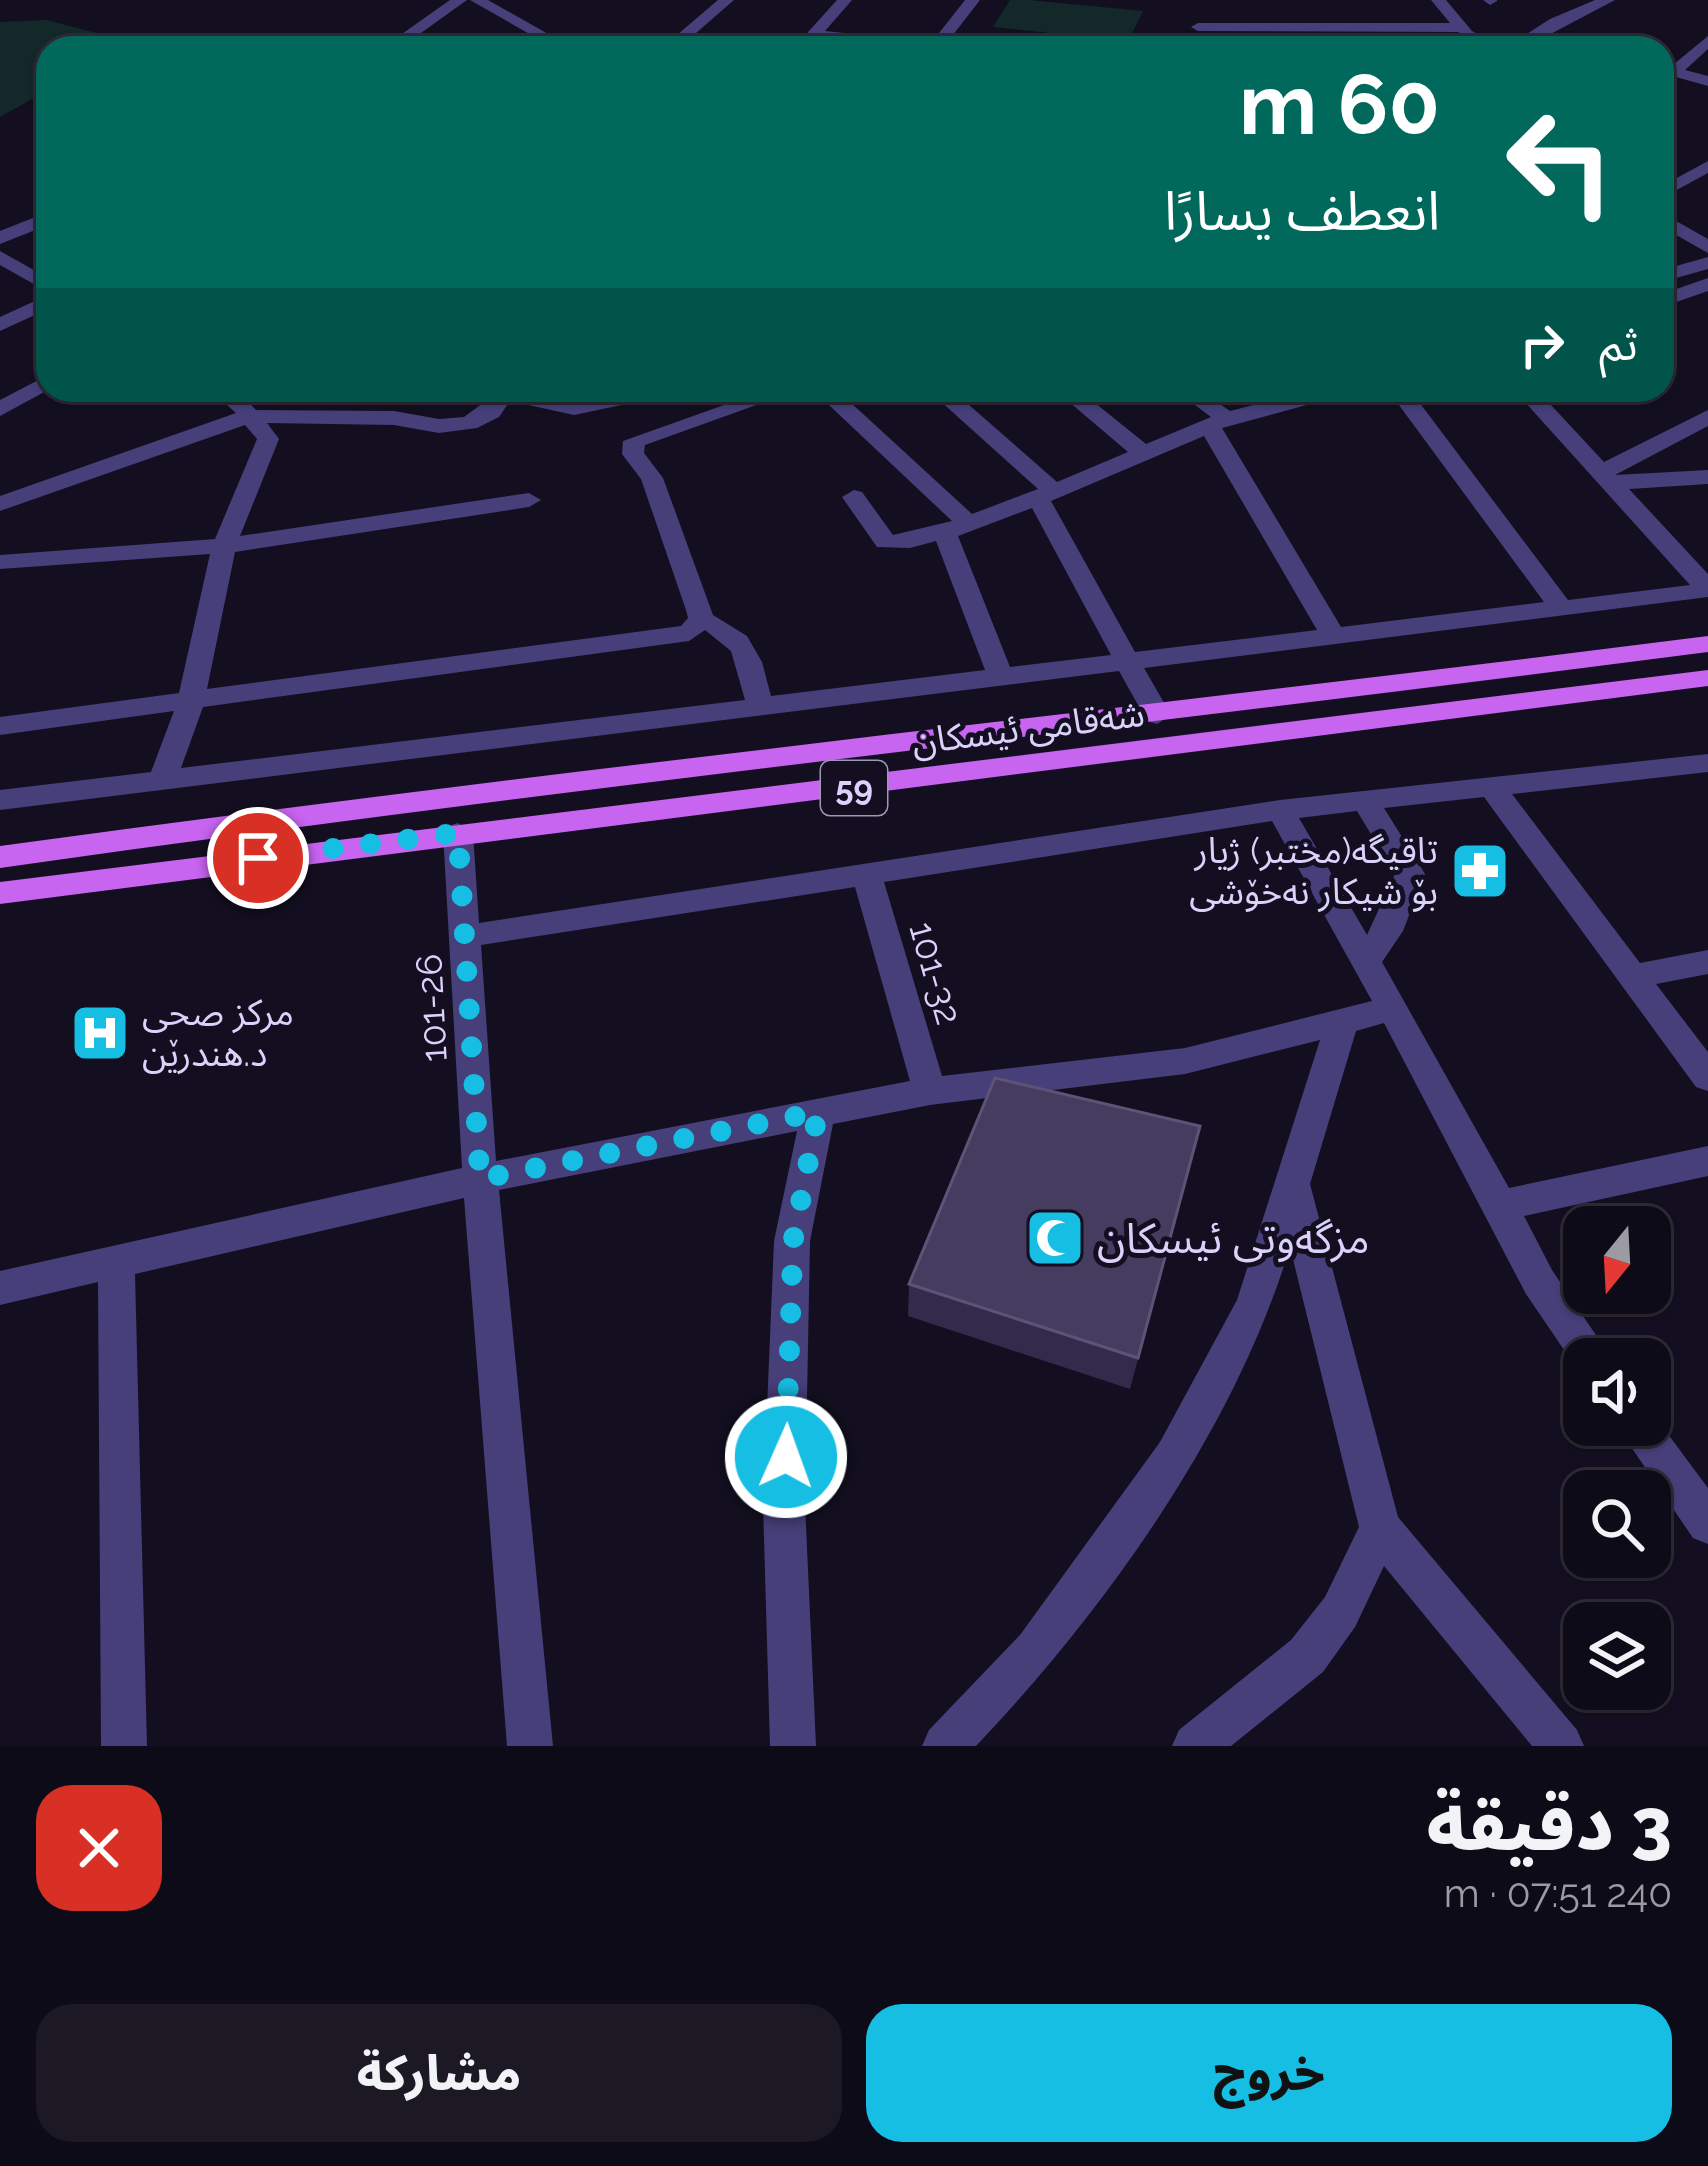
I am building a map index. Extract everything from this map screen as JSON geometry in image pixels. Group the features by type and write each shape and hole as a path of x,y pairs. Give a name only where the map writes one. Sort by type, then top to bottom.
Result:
{"main road":[{"name":"شەقامی ئیسکان","path":"0,857 1708,644"},
{"name":"شەقامی ئیسکان","path":"0,893 1708,679"},
{"path":"308,816 310,852"}],"street":[{"path":"412,36 460,0"},
{"path":"477,0 543,36"},
{"path":"689,36 727,0"},
{"path":"815,34 845,0"},
{"path":"945,36 973,0"},
{"path":"1438,0 1471,36"},
{"path":"1532,36 1609,0"},
{"path":"1198,36 1207,2"},
{"path":"1344,12 1371,36"},
{"path":"1215,36 1291,27 1463,28"},
{"path":"1291,27 1295,36"},
{"path":"815,34 834,36"},
{"path":"1674,72 1708,41"},
{"path":"1674,78 1708,81"},
{"path":"1674,187 1705,170"},
{"path":"0,238 36,223"},
{"path":"1674,226 1708,247"},
{"path":"0,257 36,279"},
{"path":"1674,273 1708,263"},
{"path":"1674,297 1708,284"},
{"path":"0,325 36,307"},
{"path":"0,409 36,388"},
{"path":"163,778 191,702 224,546 268,439 238,402"},
{"path":"0,504 248,416 394,418 439,426 469,423 491,412 493,402"},
{"path":"542,402 574,408 603,402"},
{"path":"737,402 743,406"},
{"path":"700,619 652,478 633,454 634,441 754,402"},
{"path":"835,402 957,529 1000,676"},
{"path":"951,402 1045,494 1157,715"},
{"path":"1081,402 1141,452"},
{"path":"1198,402 1219,422 1333,635"},
{"path":"854,497 886,542 901,544 957,529 1219,422 1292,402"},
{"path":"1417,402 1561,608"},
{"path":"1536,402 1708,589"},
{"path":"1606,478 1708,417"},
{"path":"1606,478 1708,478"},
{"path":"0,562 224,546 529,500"},
{"path":"0,800 1708,589"},
{"path":"0,726 689,633 700,619"},
{"path":"700,619 729,630 745,645 760,705"},
{"path":"466,936 1280,810 1708,763"},
{"path":"1491,787 1708,1077"},
{"path":"1365,962 1387,931 1410,874 1366,802"},
{"path":"1280,810 1502,1205 1539,1282 1578,1338"},
{"name":"101-26","path":"458,833 480,1179 530,1746"},
{"name":"101-32","path":"867,877 930,1091"},
{"path":"1633,976 1708,962"},
{"path":"0,1288 480,1179 930,1091 1185,1060 1391,1009"},
{"path":"945,1746 1036,1651 1174,1456 1254,1305 1342,1023"},
{"path":"793,1746 784,1504 793,1241 818,1112"},
{"path":"1502,1205 1708,1161"},
{"path":"1293,1186 1380,1528 1561,1746"},
{"path":"116,1258 124,1746"},
{"path":"1654,1446 1708,1523"},
{"path":"1195,1746 1307,1656 1340,1612 1380,1528"}],"green space":[{"path":"1010,0 1143,11 1130,36 993,27"},
{"path":"46,20 105,36 36,36 36,97 0,117 0,22"}],"building":[{"name":"مزگەوتی ئیسکان","path":"995,1078 1200,1126 1138,1358 909,1284"}],"place":[{"name":"تاقیگە(مختبر) ژیار بۆ شیکار نەخۆشی","path":"1480,871"},
{"name":"مرکز صحی د.هندرێن","path":"100,1033"},
{"name":"مزگەوتی ئیسکان","path":"1055,1238"}],"route":[{"path":"258,858 458,833 480,1179 818,1112 793,1241 786,1457"}]}
